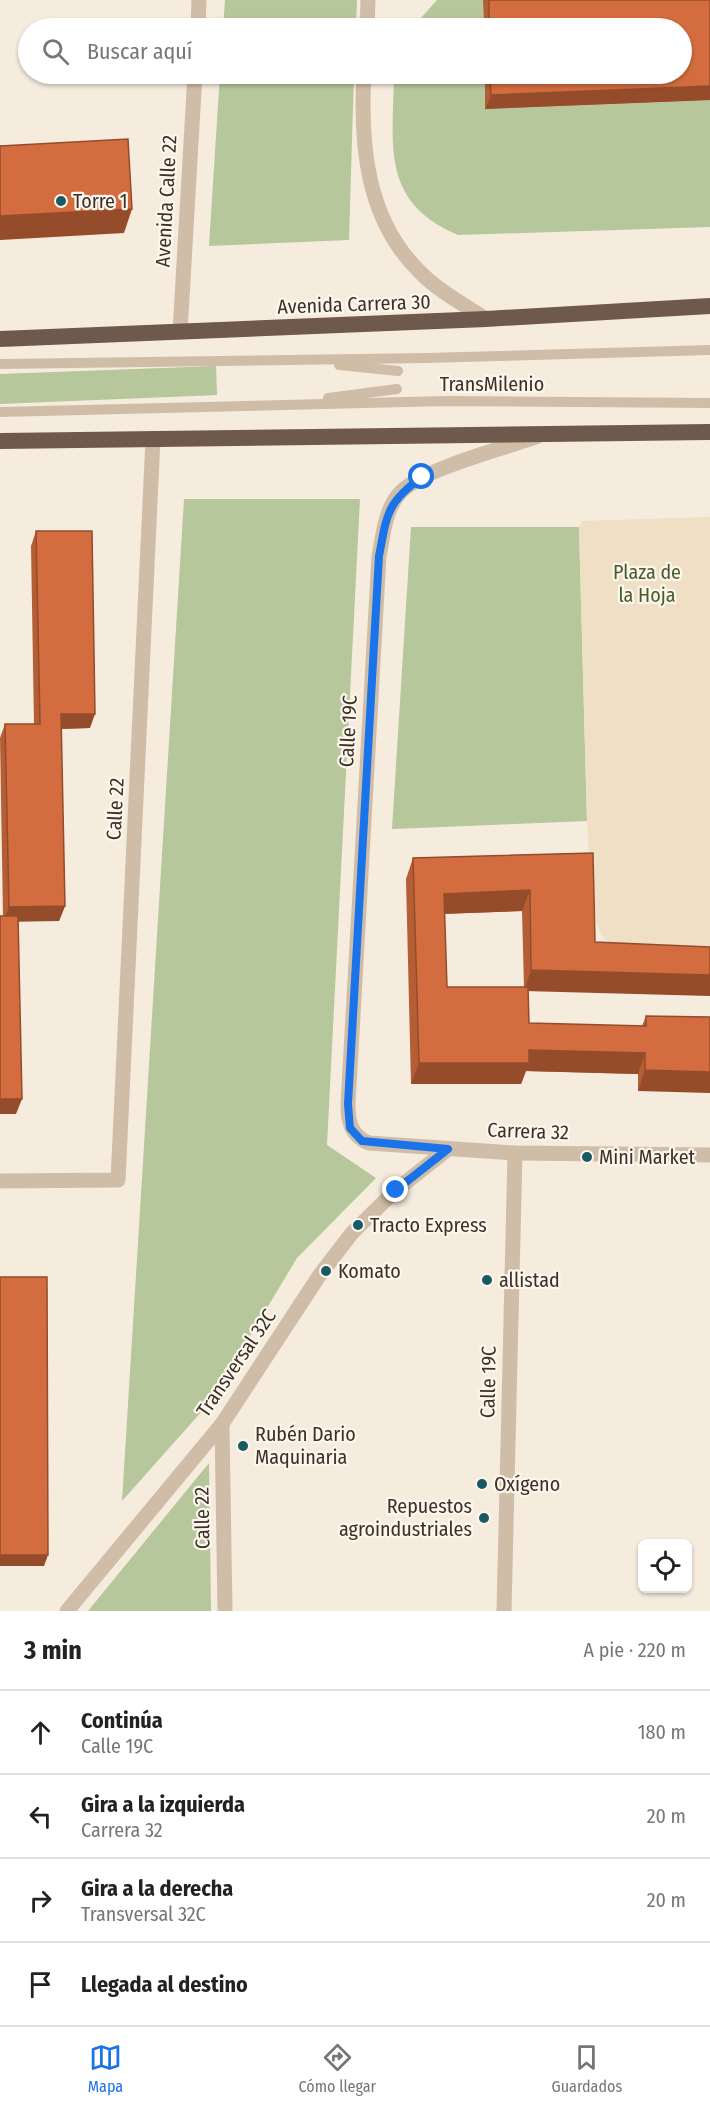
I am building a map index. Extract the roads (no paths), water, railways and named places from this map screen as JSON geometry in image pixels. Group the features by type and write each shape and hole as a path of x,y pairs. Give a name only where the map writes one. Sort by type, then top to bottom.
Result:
{"highway":[{"name":"Avenida Carrera 30","path":"0,339 486,319 710,306"},
{"path":"0,441 710,432"}],"street":[{"path":"198,18 199,0"},
{"path":"367,18 368,0"},
{"name":"Avenida Calle 22","path":"180,332 194,84"},
{"path":"364,84 365,161 370,186 383,220 419,271 443,292 486,319"},
{"name":"Calle 19C","path":"350,1128 348,1104 379,556 386,519 399,494 422,477 540,435"},
{"name":"Calle 22","path":"0,1181 118,1180 153,439"},
{"name":"Carrera 32","path":"350,1128 356,1136 369,1143 448,1149 515,1153 710,1155"},
{"name":"Transversal 32C","path":"67,1611 222,1424 319,1276 352,1233 396,1190 448,1149"},
{"name":"Calle 19C","path":"504,1611 515,1153"},
{"name":"Calle 22","path":"222,1424 225,1611"}],"lane":[{"name":"TransMilenio","path":"0,363 277,360 710,350"},
{"name":"TransMilenio","path":"277,360 398,371"},
{"name":"TransMilenio","path":"274,405 398,389"},
{"name":"TransMilenio","path":"0,412 448,401 710,403"}],"place":[{"name":"Torre 1","path":"61,201"},
{"name":"Mini Market","path":"587,1157"},
{"name":"Tracto Express","path":"358,1225"},
{"name":"Komato","path":"326,1271"},
{"name":"allistad","path":"487,1280"},
{"name":"Rubén Dario Maquinaria","path":"243,1446"},
{"name":"Oxígeno","path":"482,1484"},
{"name":"Repuestos agroindustriales","path":"484,1518"}],"park label":[{"name":"Plaza de la Hoja","path":"647,584"}]}
